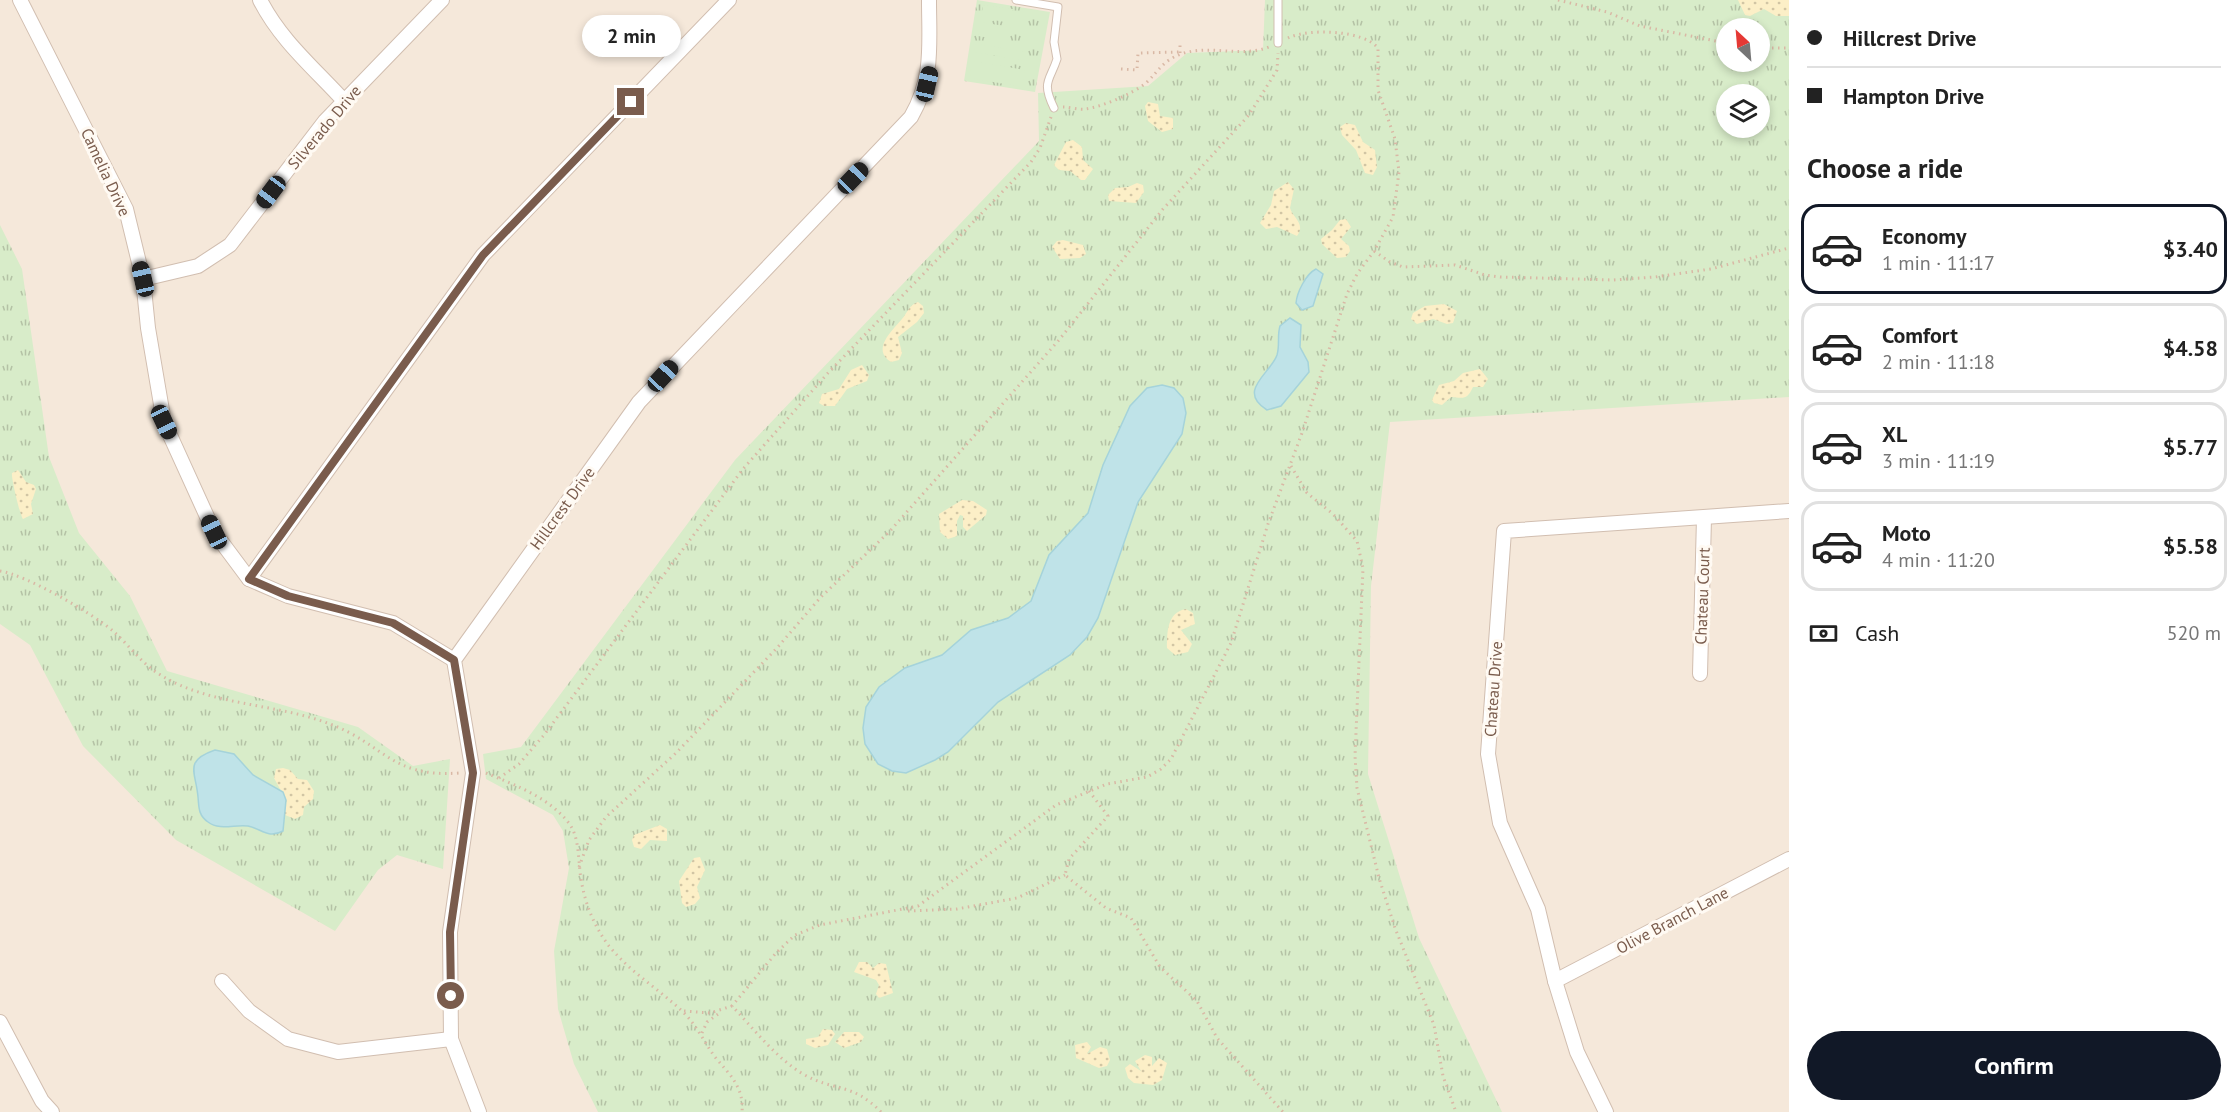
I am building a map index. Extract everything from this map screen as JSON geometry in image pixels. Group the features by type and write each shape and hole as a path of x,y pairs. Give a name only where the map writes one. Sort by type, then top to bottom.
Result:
{"street":[{"name":"Camelia Drive","path":"20,0 126,209 143,279 148,328 164,422 214,532 249,579 288,596 393,623 454,660"},
{"path":"260,0 270,19 294,51 344,101"},
{"name":"Silverado Drive","path":"143,279 198,266 230,245 325,121 442,0"},
{"path":"249,579 483,255 729,0"},
{"name":"Hillcrest Drive","path":"454,660 639,402 911,117 923,95 929,72 929,0"},
{"name":"Chateau Drive","path":"1606,1112 1577,1052 1555,981 1538,909 1500,823 1488,754 1504,531 1789,512"},
{"name":"Chateau Court","path":"1700,674 1704,518"},
{"path":"454,660 473,773 450,932 451,1039 479,1112"},
{"name":"Olive Branch Lane","path":"1555,981 1789,859"},
{"path":"222,981 249,1011 288,1039 338,1052 451,1039"},
{"path":"0,1022 42,1101 52,1112"}],"lane":[{"path":"1016,0 1058,7 1054,42 1058,59 1048,75 1048,96 1054,108"},
{"path":"1278,0 1278,43"}],"path":[{"path":"1558,0 1607,12 1640,26 1716,41"},
{"path":"898,911 922,904 1046,812 1112,782 1147,777 1166,765 1177,751 1227,656 1268,524 1291,466 1351,285 1393,218 1399,172 1395,139 1377,90 1378,48 1367,41 1336,32 1318,30 1301,32 1257,52 1138,53 1137,70 1121,69"},
{"path":"1180,41 1180,53"},
{"path":"579,867 589,840 606,817 676,753 777,648 820,598 890,531 1082,314 1163,208 1257,104 1277,70 1278,43"},
{"path":"1770,48 1789,48"},
{"path":"500,778 519,764 544,735 743,469 828,374 1031,162 1040,148 1054,108 1085,109 1129,93 1146,83 1161,64 1180,53"},
{"path":"1374,251 1390,262 1403,267 1455,265 1492,277 1623,280 1711,269 1789,248"},
{"path":"1291,466 1307,493 1333,514 1357,541 1363,568 1355,756 1357,788 1379,878 1395,928 1434,1025 1443,1076 1456,1112"},
{"path":"0,571 25,580 95,617 115,633 149,667 167,679 205,693 323,721 345,731 407,769 437,774 459,774"},
{"path":"485,772 549,805 569,823 575,839 588,910 601,935 632,972 682,1011 702,1035 708,1047 737,1083 742,1099 741,1112"},
{"path":"1065,875 1069,859 1107,816 1089,791"},
{"path":"682,1011 702,1014 732,1006 776,953 795,935 810,927 898,911 957,909 1017,898 1065,875"},
{"path":"1065,875 1106,908 1131,918 1160,967 1197,1001 1217,1038 1283,1112"},
{"path":"732,1006 795,1068 816,1080 858,1092 880,1112"},
{"path":"702,1035 707,1022 725,1009"}],"shaded area":[{"path":"0,0 1789,0 1789,1112 0,1112"}],"green space":[{"path":"977,0 1050,12 1035,92 964,81"},
{"path":"1265,0 1789,0 1789,397 1390,422 1371,586 1368,774 1419,938 1502,1112 598,1112 574,1064 558,1009 554,951 569,868 563,831 553,815 486,779 483,754 521,747 735,460 1039,141 1038,93 1148,86 1187,53 1263,50"},
{"path":"983,5 1013,9 1011,23 981,18"},
{"path":"980,22 1011,27 1008,41 978,36"},
{"path":"975,44 1028,52 1027,61 974,52"},
{"path":"972,61 1025,70 1022,87 970,78"},
{"path":"0,225 22,269 49,457 79,533 130,596 167,671 358,727 413,766 450,759 443,869 397,855 378,870 335,931 176,840 83,746 30,645 0,624"}],"sand":[{"path":"1738,0 1789,0 1789,16 1776,16 1764,9 1750,16 1745,15"},
{"path":"1148,102 1158,104 1160,116 1173,118 1173,129 1162,132 1148,121 1145,106"},
{"path":"1346,123 1355,125 1363,142 1375,150 1377,167 1373,175 1365,173 1356,150 1342,135 1340,127"},
{"path":"1073,140 1082,147 1083,160 1093,169 1085,180 1081,180 1070,171 1059,170 1054,165 1066,142"},
{"path":"1288,182 1294,189 1290,208 1300,225 1297,236 1277,227 1266,229 1260,223 1271,205 1274,191"},
{"path":"1137,183 1143,185 1144,192 1136,203 1109,201 1108,195 1115,188 1128,187"},
{"path":"1346,219 1351,227 1341,239 1349,246 1350,251 1346,257 1337,258 1322,244 1321,239 1340,220"},
{"path":"1063,240 1083,245 1086,254 1080,258 1060,259 1052,247 1057,241"},
{"path":"918,302 923,306 924,313 917,322 898,337 902,353 899,360 891,362 885,357 883,351 885,340 911,307"},
{"path":"1444,304 1457,311 1453,323 1447,324 1433,319 1417,324 1411,319 1413,313 1425,306"},
{"path":"862,365 869,375 867,381 847,389 835,406 824,406 819,403 822,394 839,389 851,370"},
{"path":"1480,369 1488,379 1483,387 1473,387 1467,396 1451,397 1442,405 1434,403 1432,400 1439,385 1454,381 1463,373"},
{"path":"18,470 26,482 34,485 36,489 31,504 33,514 23,519 12,476 12,473"},
{"path":"962,500 973,501 987,510 986,515 967,531 963,527 963,516 960,515 957,521 957,536 948,539 940,532 939,514"},
{"path":"1186,609 1193,613 1195,624 1181,630 1192,644 1188,652 1175,655 1167,648 1169,624 1175,614"},
{"path":"276,769 290,770 298,779 307,780 314,791 313,799 304,807 303,815 295,819 285,815 286,800 274,778"},
{"path":"660,825 667,829 667,841 650,840 641,849 634,847 632,840 634,835"},
{"path":"700,857 705,870 697,887 700,898 695,904 686,907 682,903 679,881 694,858"},
{"path":"859,962 867,962 873,968 879,963 886,964 893,993 879,998 876,994 879,985 876,980 854,972"},
{"path":"823,1029 832,1030 835,1034 828,1045 815,1048 806,1044 806,1039 818,1037"},
{"path":"844,1032 859,1032 864,1037 861,1042 844,1048 835,1042"},
{"path":"1087,1042 1091,1047 1087,1054 1100,1047 1107,1049 1110,1060 1107,1066 1099,1068 1076,1058 1075,1045"},
{"path":"1145,1055 1152,1057 1152,1066 1159,1058 1167,1063 1162,1080 1153,1085 1134,1083 1128,1078 1125,1068 1130,1064 1141,1071 1135,1061"}],"water":[{"path":"1316,269 1323,274 1313,306 1302,310 1296,303 1298,294 1306,279"},
{"path":"1290,318 1301,325 1300,347 1308,362 1309,372 1281,406 1267,410 1258,403 1255,389 1277,355 1280,326"},
{"path":"1162,385 1174,388 1183,398 1186,413 1182,434 1138,502 1098,618 1087,637 1070,655 998,702 948,752 935,760 906,773 892,771 878,764 865,744 863,728 866,707 879,687 905,668 942,655 971,630 1008,618 1031,601 1049,555 1088,513 1103,465 1130,406 1147,388"},
{"path":"215,750 234,754 253,775 283,792 286,800 283,831 269,834 248,826 217,826 202,817 194,768 199,758"}],"route":[{"path":"451,996 450,932 473,773 454,660 393,623 288,596 249,579 483,255 631,102"}]}
